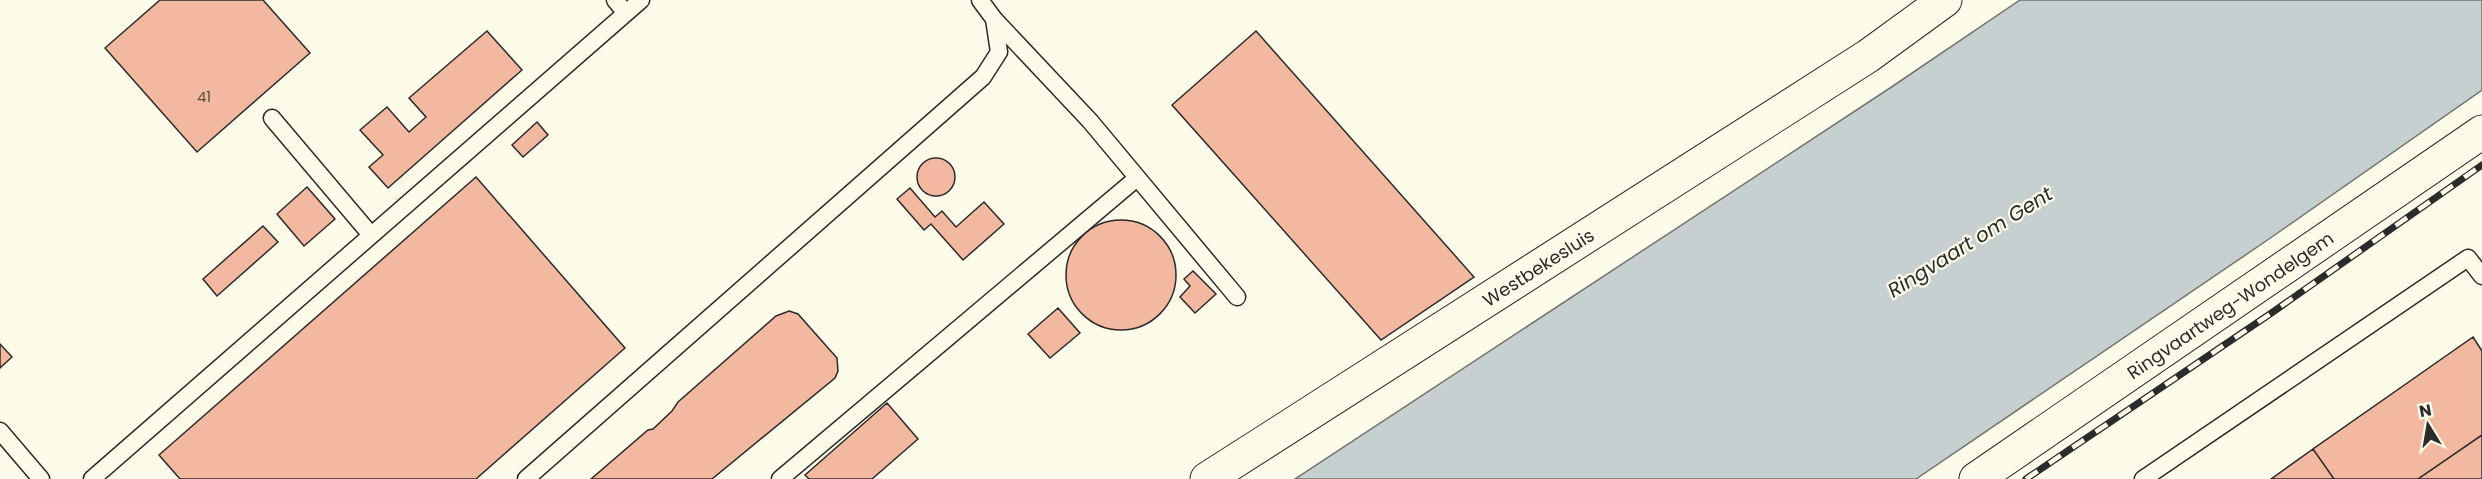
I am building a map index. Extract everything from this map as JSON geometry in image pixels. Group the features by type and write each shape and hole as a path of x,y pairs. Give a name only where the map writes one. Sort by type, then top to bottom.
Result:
{"street":[{"name":"Westbekesluis","path":"1207,479 1868,56 1945,0"},
{"name":"Ringvaartweg-Wondelgem","path":"1976,479 2482,132"}],"lane":[{"path":"615,0 626,13"},
{"path":"92,479 641,0"},
{"path":"980,0 994,19 1089,121 1237,297"},
{"path":"526,479 983,77 999,52 994,19"},
{"path":"272,118 371,235"},
{"path":"780,479 1137,178"},
{"path":"2143,479 2468,258 2482,276"},
{"path":"0,431 41,479"}],"water":[{"name":"Ringvaart om Gent","path":"2020,0 2482,0 2482,90 2269,239 1916,479 1295,479 1890,88"}],"building":[{"path":"160,0 263,0 310,53 197,152 105,48"},
{"path":"487,31 522,70 388,188 369,167 383,155 360,130 387,107 409,132 426,117 409,98"},
{"path":"1256,31 1474,277 1381,340 1172,105"},
{"path":"537,122 548,135 523,157 512,145"},
{"path":"936,158 950,163 955,177 950,191 936,196 922,191 917,177 922,163"},
{"path":"476,177 625,348 476,479 180,479 159,455"},
{"path":"307,187 335,219 304,246 277,214"},
{"path":"910,188 935,217 942,211 956,227 984,202 1004,224 963,260 931,224 924,230 897,199"},
{"path":"1121,220 1142,224 1160,236 1172,254 1176,275 1172,296 1160,314 1142,326 1121,330 1100,326 1082,314 1070,296 1066,275 1070,254 1082,236 1100,224"},
{"path":"263,226 278,242 217,296 203,279"},
{"path":"1193,271 1216,294 1195,313 1180,297 1190,286 1184,279"},
{"path":"1058,308 1080,333 1050,358 1028,334"},
{"path":"789,311 798,314 837,358 838,371 835,378 712,479 591,479 648,430 653,429 678,402 776,316"},
{"path":"2473,337 2482,351 2482,435 2418,479 2334,479 2313,449"},
{"path":"0,344 12,357 0,368"},
{"path":"887,403 918,439 872,479 809,479 805,475"},
{"path":"2482,435 2482,479 2418,479"},
{"path":"2313,449 2334,479 2271,479"}],"railway":[{"path":"2026,479 2270,314 2482,165"}]}
